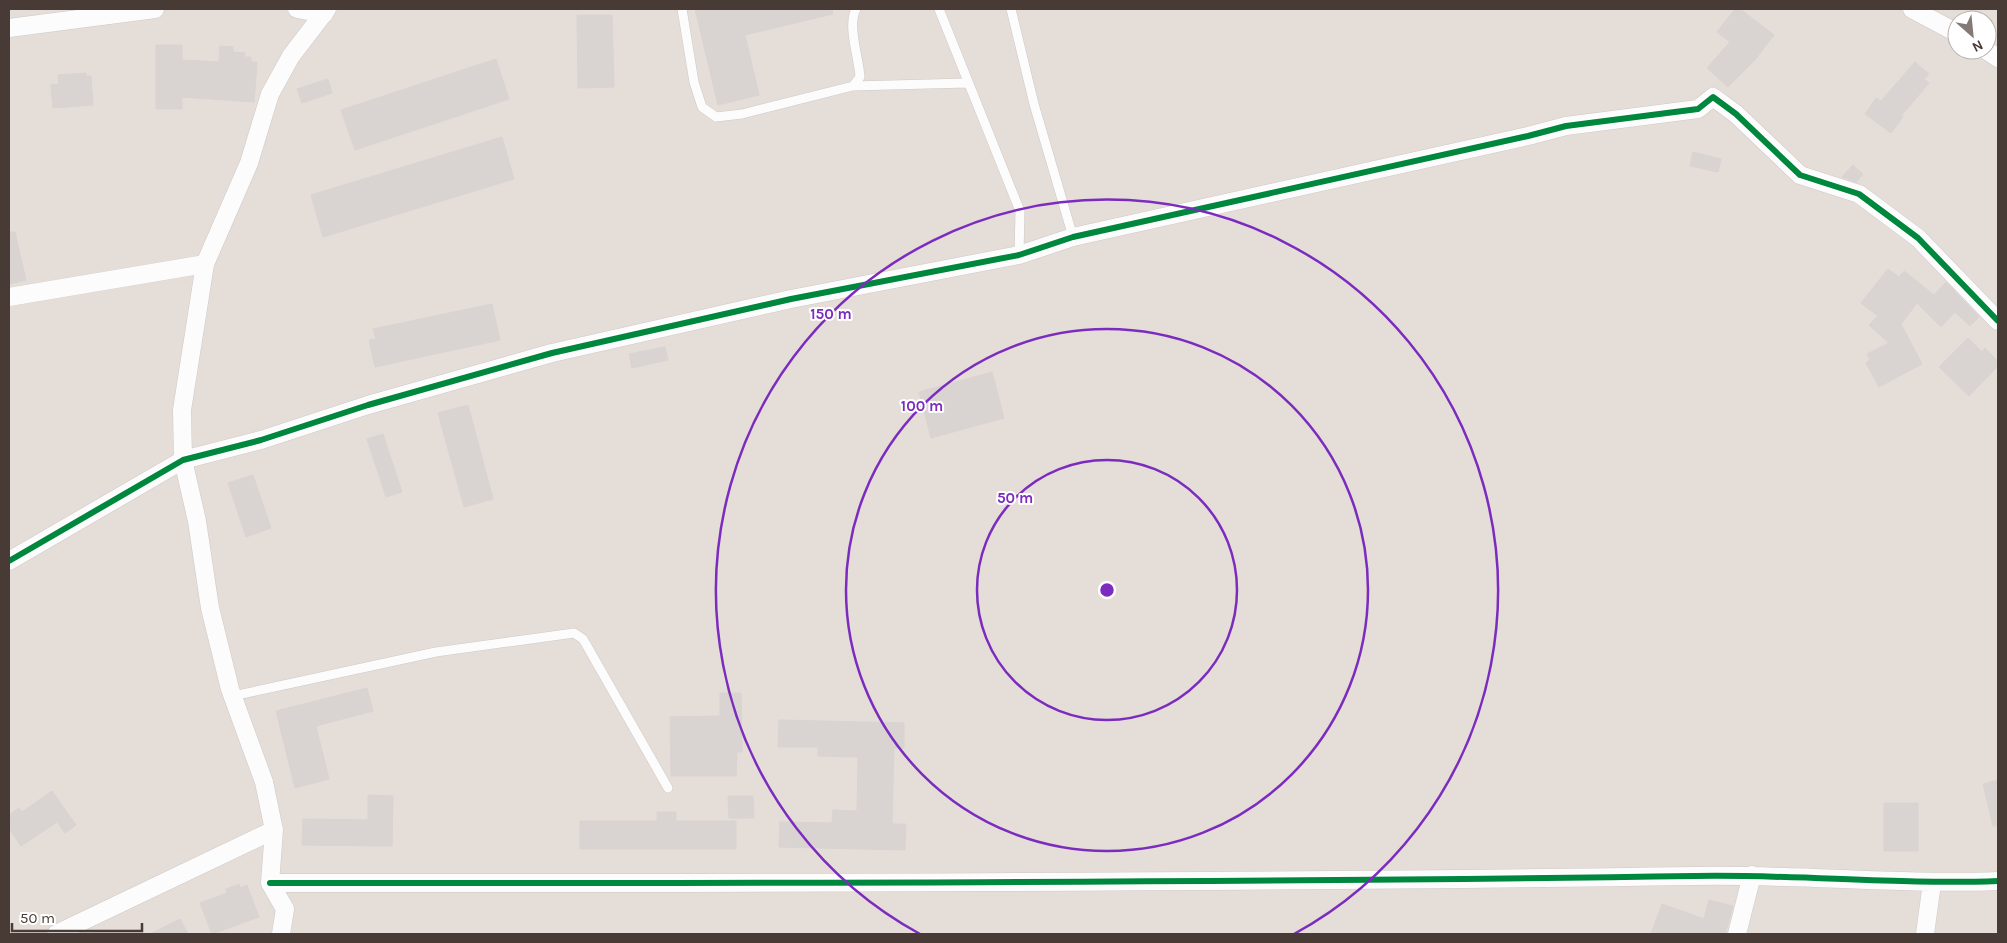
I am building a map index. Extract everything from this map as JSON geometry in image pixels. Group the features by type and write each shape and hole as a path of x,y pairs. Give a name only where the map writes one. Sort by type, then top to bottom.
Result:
{"street":[{"path":"9,28 155,9"},
{"path":"297,9 325,12"},
{"path":"1912,9 1947,27"},
{"path":"281,934 285,909 270,883 274,830 264,782 233,696 210,608 196,521 183,460 182,410 205,264 250,163 270,94 291,56 325,12"},
{"path":"9,561 183,460 262,440 368,405 552,353 791,299 1019,255 1073,237 1490,145 1566,126 1698,109 1713,98 1736,114 1800,174 1859,194 1918,238 1998,321"},
{"path":"9,297 205,264"},
{"path":"56,934 274,830"},
{"path":"270,883 1270,882 1752,875 1932,883 1998,881"},
{"path":"1738,934 1752,875"},
{"path":"1925,934 1932,883"}],"lane":[{"path":"682,9 694,82 702,107 716,117 742,114 853,86 967,83"},
{"path":"853,86 860,77 854,37 853,14 856,9"},
{"path":"939,9 967,83 1020,211 1019,255"},
{"path":"1011,9 1034,104 1073,237"},
{"path":"233,696 436,652 574,633 583,639 668,788"}],"shaded area":[{"path":"9,9 1998,9 1998,934 9,934"}],"building":[{"path":"695,9 832,9 833,14 745,35 759,95 718,105"},
{"path":"1735,9 1740,9 1774,35 1754,61 1728,87 1707,68 1730,42 1717,32"},
{"path":"577,15 612,15 614,87 578,88"},
{"path":"156,45 182,45 182,60 219,62 220,46 233,47 233,52 245,53 244,57 251,57 251,62 257,62 254,102 182,97 182,109 156,109"},
{"path":"496,59 509,99 355,150 341,110"},
{"path":"1915,62 1929,74 1924,79 1929,83 1901,116 1903,117 1891,133 1865,114 1876,98 1881,101"},
{"path":"86,73 86,76 91,76 93,105 53,108 51,85 59,84 58,75"},
{"path":"328,79 332,93 302,103 297,89"},
{"path":"502,137 514,179 323,237 311,195"},
{"path":"1693,152 1721,159 1718,172 1690,166"},
{"path":"1853,165 1863,174 1856,182 1842,177"},
{"path":"9,232 15,232 26,280 9,284"},
{"path":"1888,269 1899,277 1904,271 1934,295 1946,282 1979,317 1970,326 1955,312 1941,327 1917,303 1901,324 1922,364 1879,387 1866,363 1870,360 1867,354 1889,343 1869,325 1878,316 1861,303"},
{"path":"492,304 500,340 375,367 369,340 376,339 373,329"},
{"path":"1968,338 1982,352 1985,348 1998,361 1998,366 1969,396 1939,367"},
{"path":"665,347 668,360 632,368 629,354"},
{"path":"992,372 1004,418 931,438 919,392"},
{"path":"468,405 493,499 464,507 438,413"},
{"path":"383,434 402,492 386,497 367,439"},
{"path":"253,475 271,528 246,537 228,483"},
{"path":"367,688 373,711 316,726 329,779 295,788 276,711"},
{"path":"720,693 741,693 742,752 737,752 736,776 671,776 670,717 720,716"},
{"path":"779,720 904,723 904,748 894,748 892,824 906,824 905,850 779,847 780,822 832,823 833,810 857,811 858,757 818,756 818,747 778,747"},
{"path":"1998,780 1998,826 1993,826 1983,784"},
{"path":"52,791 76,825 65,833 57,822 21,846 9,828 9,815 19,808 22,812"},
{"path":"368,795 393,796 392,846 302,845 303,819 368,820"},
{"path":"728,796 753,796 754,818 729,818"},
{"path":"1884,803 1918,803 1918,851 1884,851"},
{"path":"657,812 676,812 676,821 736,821 736,849 580,849 580,821 657,821"},
{"path":"239,884 240,888 247,885 259,917 212,934 200,903 227,893 226,889"},
{"path":"1709,900 1733,906 1725,934 1651,934 1662,904 1704,919"},
{"path":"180,919 188,934 150,934"}],"cycle path":[{"path":"9,561 183,460 261,440 368,405 552,353 791,299 1019,255 1073,237 1566,126 1698,109 1713,97 1736,114 1800,175 1859,194 1918,238 1998,321"},
{"path":"270,883 804,883 1733,876 1922,882 1998,881"}]}
